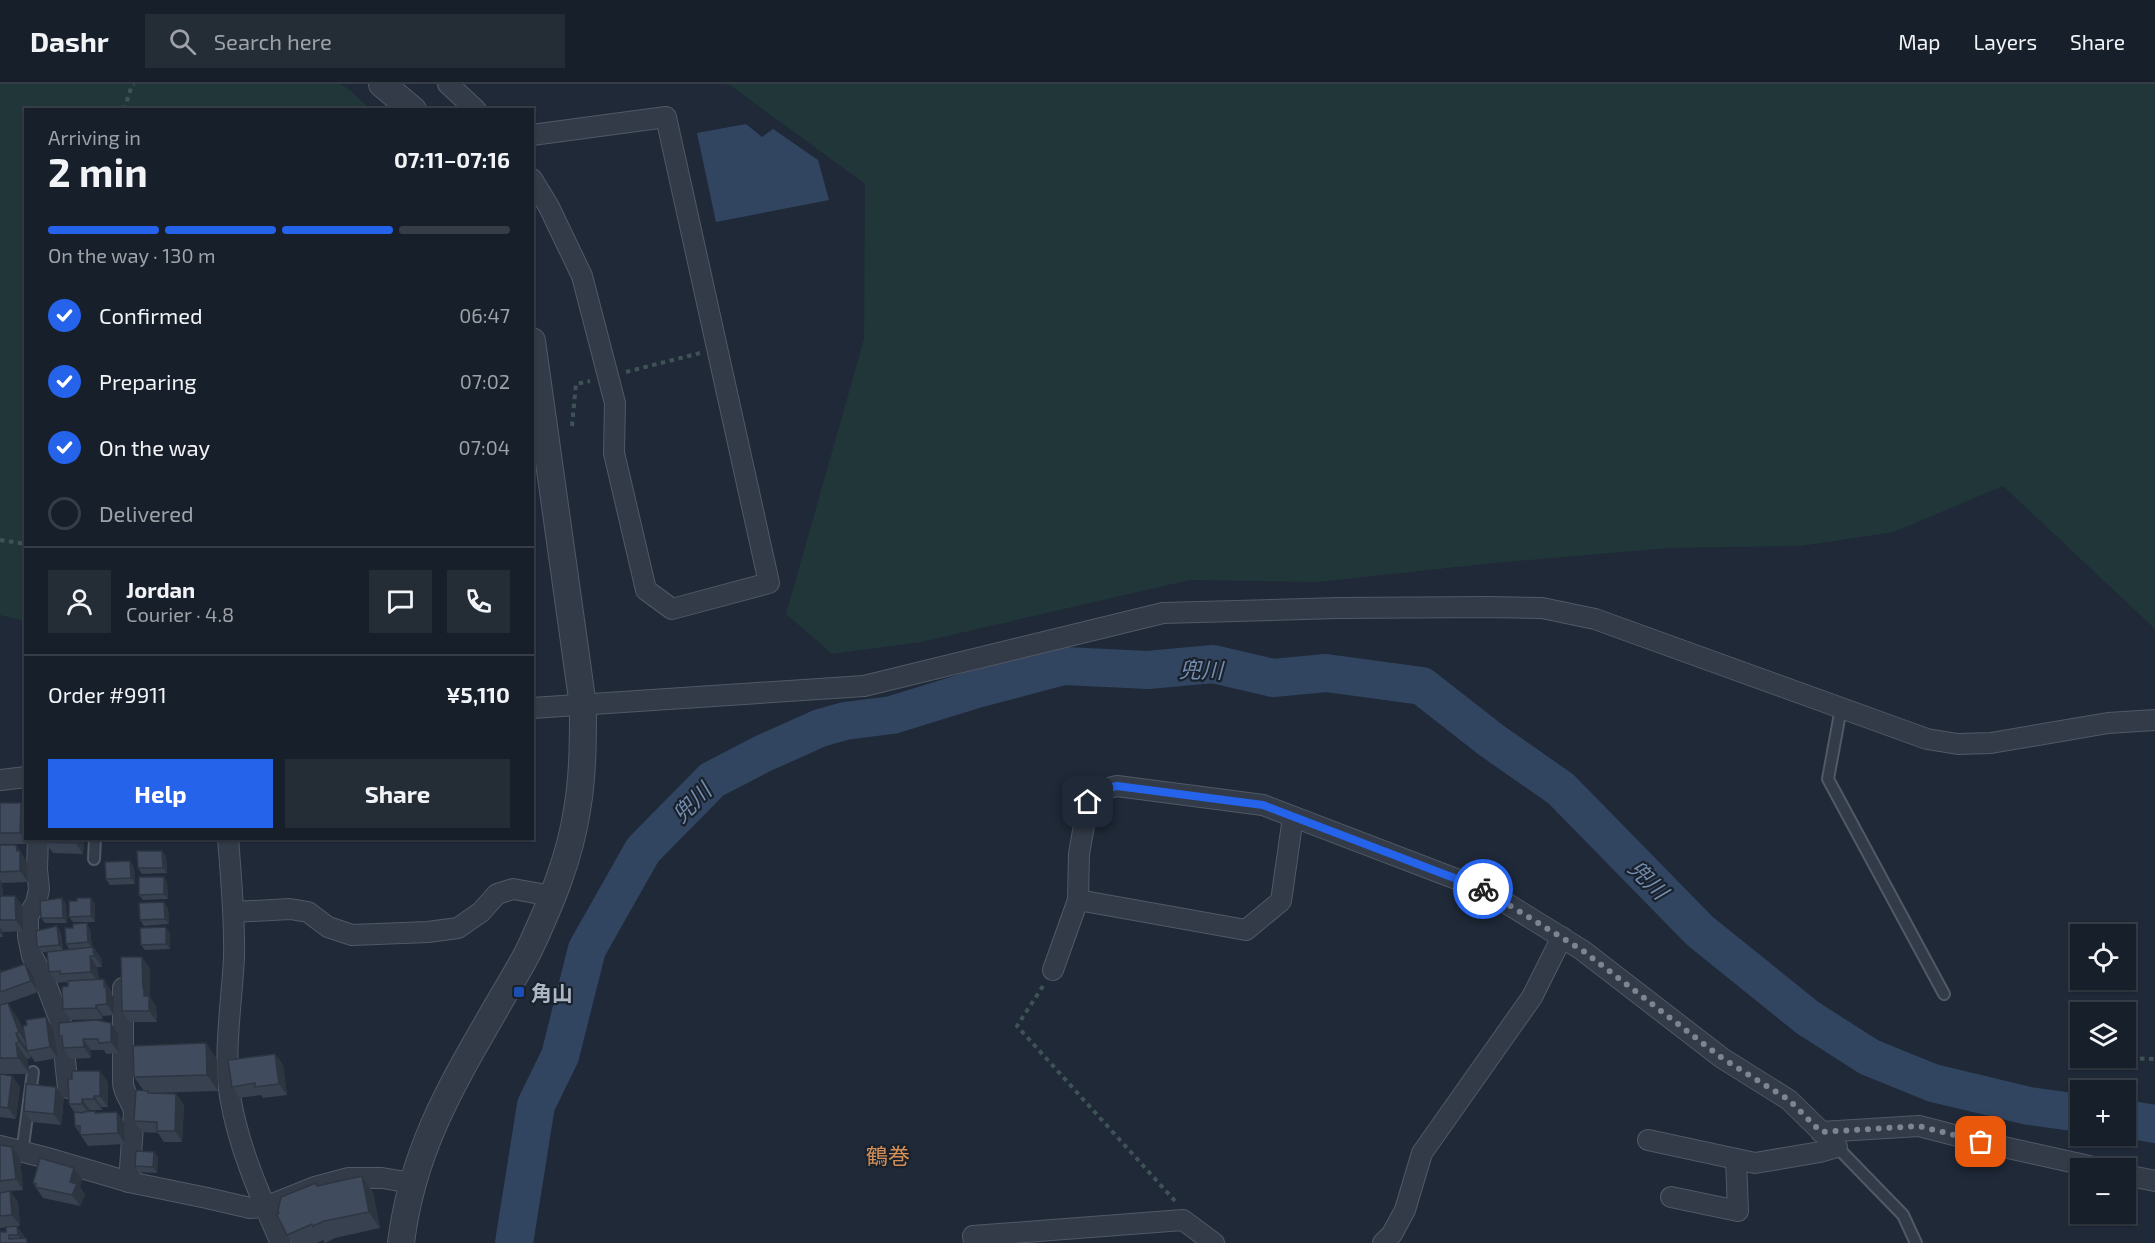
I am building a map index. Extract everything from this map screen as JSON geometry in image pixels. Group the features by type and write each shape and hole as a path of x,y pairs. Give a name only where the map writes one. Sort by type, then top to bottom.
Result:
{"street":[{"path":"382,84 411,108"},
{"path":"448,84 474,108"},
{"path":"534,135 666,117 769,583 672,609 646,590 614,453 615,403 582,276 549,207 534,182"},
{"path":"401,1243 412,1183 426,1140 448,1091 528,951 552,897 569,848 577,811 583,758 583,706 534,355"},
{"path":"534,708 864,686 1163,613 1488,607 1542,608 1595,619 1927,739 1958,744 1991,743 2108,723 2155,720"},
{"path":"0,780 24,777"},
{"path":"1053,970 1078,900 1078,854 1088,802 1096,791 1117,786 1263,805 1485,890 1582,950 1722,1058 1789,1100 1837,1147"},
{"path":"1078,900 1246,930 1281,902 1293,817"},
{"path":"38,840 39,889 36,903 28,916 28,936 32,956 43,976 61,1023 68,1088"},
{"path":"228,840 234,912 228,1060 230,1095 241,1139 281,1243"},
{"path":"234,912 290,909 308,912 328,927 352,935 428,932 458,928 481,912 497,894 513,889 552,897"},
{"path":"1383,1243 1392,1234 1405,1210 1422,1153 1532,998 1562,937"},
{"path":"123,980 125,1025 123,1083 124,1094 132,1104 134,1112 129,1182"},
{"path":"1821,1132 1919,1126 2070,1162"},
{"path":"1648,1140 1755,1163 1837,1147"},
{"path":"0,1146 129,1182 249,1209 265,1206 315,1187 349,1178 382,1178 412,1183"},
{"path":"1671,1197 1738,1210 1736,1159"},
{"path":"2136,1177 2155,1181"},
{"path":"974,1243 973,1236 1183,1220 1214,1243"}],"lane":[{"path":"1841,708 1828,778 1944,994"},
{"path":"94,859 95,840"},
{"path":"22,1153 33,1072"},
{"path":"1837,1147 1903,1215 1916,1243"}],"path":[{"path":"125,108 130,88 134,84"},
{"path":"572,426 576,384 718,349"},
{"path":"0,540 24,544"},
{"path":"1053,970 1017,1026 1181,1207 1183,1220"},
{"path":"2136,1058 2155,1059"}],"green space":[{"path":"0,84 341,84 369,108 24,108 24,621 0,615"},
{"path":"724,84 2155,84 2155,629 2003,486 1894,532 1801,546 1668,548 1494,563 1318,582 1190,580 921,642 832,654 786,614 864,339 865,184 730,85"}],"water":[{"path":"746,124 762,137 773,129 818,160 829,200 716,222 697,133"}],"building":[{"path":"0,803 21,803 20,833 0,833"},
{"path":"45,840 76,840 76,843 45,842"},
{"path":"0,845 16,845 17,851 20,851 20,871 0,872"},
{"path":"137,851 162,851 163,868 138,868"},
{"path":"130,861 131,878 106,879 105,862"},
{"path":"139,877 164,877 164,894 139,895"},
{"path":"0,896 15,896 16,920 0,920"},
{"path":"62,898 63,918 41,918 40,901"},
{"path":"77,898 91,898 91,916 69,917 69,901 77,901"},
{"path":"164,902 165,919 140,920 139,903"},
{"path":"87,923 88,942 66,944 65,928 73,928 73,924"},
{"path":"57,926 59,945 37,947 36,931"},
{"path":"166,927 166,944 141,945 140,928"},
{"path":"93,947 94,956 90,956 91,972 60,974 60,971 49,972 47,952"},
{"path":"121,957 142,957 144,996 149,996 149,1011 122,1011"},
{"path":"25,964 31,981 0,992 0,970 1,972"},
{"path":"104,979 107,1004 96,1005 96,1008 63,1009 62,987 68,986 68,981"},
{"path":"8,1003 19,1032 16,1033 19,1042 16,1043 18,1058 0,1058 0,1005"},
{"path":"46,1017 50,1047 27,1051 23,1026 27,1025 26,1020"},
{"path":"96,1020 111,1023 111,1042 99,1043 98,1039 83,1039 84,1047 63,1048 62,1036 59,1036 59,1023"},
{"path":"206,1043 207,1075 134,1077 133,1046"},
{"path":"275,1054 279,1084 255,1087 255,1083 232,1087 228,1060"},
{"path":"72,1071 100,1071 100,1096 94,1096 94,1099 82,1099 82,1104 69,1104 68,1079 72,1079"},
{"path":"0,1074 12,1076 8,1108 0,1107"},
{"path":"26,1084 56,1087 54,1114 24,1111"},
{"path":"136,1090 176,1094 175,1131 157,1131 157,1122 134,1121"},
{"path":"95,1111 95,1113 117,1112 118,1133 80,1135 80,1126 75,1126 74,1112"},
{"path":"0,1145 12,1147 16,1179 0,1181"},
{"path":"136,1151 154,1152 153,1167 135,1166"},
{"path":"40,1158 74,1168 70,1182 77,1184 72,1195 35,1187 36,1184 33,1183"},
{"path":"362,1176 369,1212 324,1221 313,1226 312,1224 287,1235 277,1215 281,1197 316,1183 317,1186"},
{"path":"10,1191 12,1215 0,1216 0,1193"},
{"path":"17,1226 18,1235 9,1235 9,1239 26,1238 27,1243 0,1243 0,1232 6,1232 6,1227"}],"waterway":[{"name":"兜川","path":"514,1243 536,1105 560,1056 587,949 643,850 712,780 820,728 845,721 892,715 973,690 1064,666 1148,670 1213,664 1273,678 1326,673 1422,686 1491,740 1561,789 1700,931 1808,1018 1869,1057 1933,1083 2029,1106 2070,1112"},
{"name":"兜川","path":"2136,1121 2155,1124"}],"way so far":[{"path":"1483,889 1582,950 1722,1058 1789,1100 1821,1132 1919,1126 1981,1142"}],"place":[{"name":"角山","path":"519,992"}],"district":[{"name":"鶴巻","path":"888,1155"}],"route":[{"path":"1088,802 1096,791 1117,786 1263,805 1483,889"}]}
